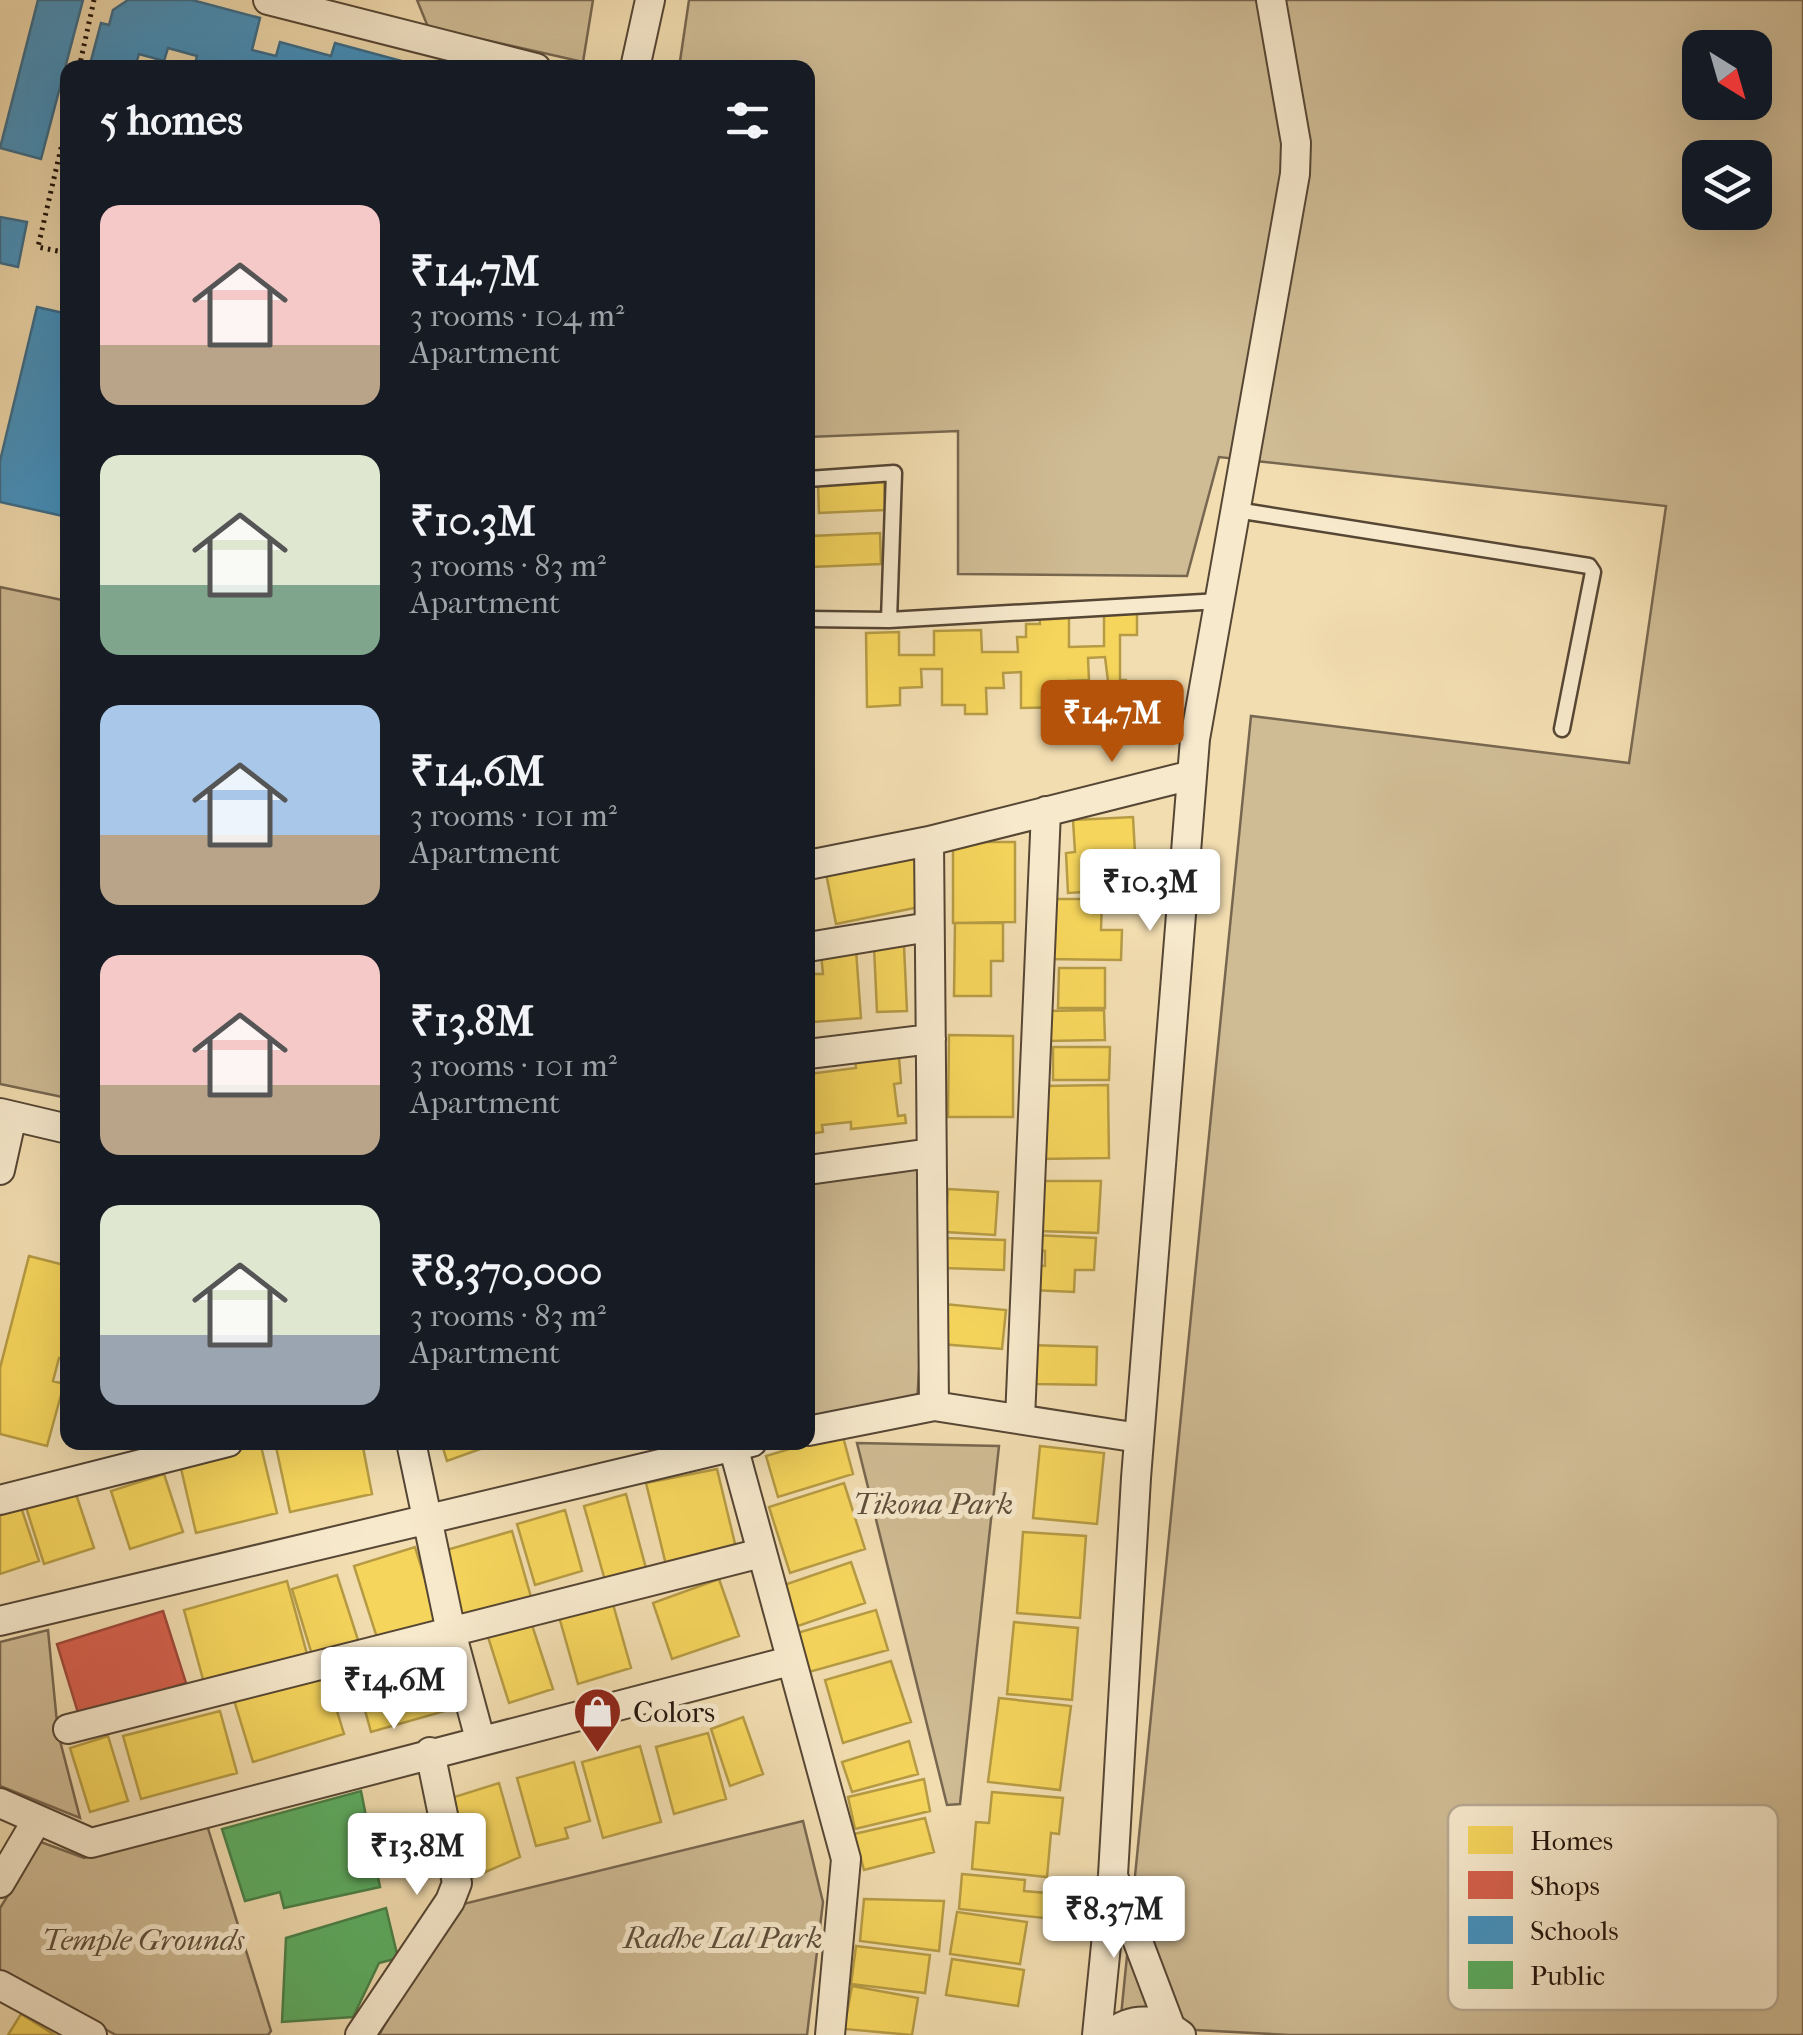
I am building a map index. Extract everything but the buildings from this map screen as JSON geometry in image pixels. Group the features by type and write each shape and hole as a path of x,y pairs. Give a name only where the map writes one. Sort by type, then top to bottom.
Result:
{"street":[{"path":"268,0 506,60"},
{"path":"637,60 650,0"},
{"path":"1098,2035 1113,1875 1138,1438 1192,775 1296,174 1296,142 1271,0"},
{"path":"815,864 929,841 1192,775"},
{"path":"1020,1420 1046,812"},
{"path":"929,841 934,1406"},
{"path":"815,946 930,927"},
{"path":"815,1053 931,1039"},
{"path":"0,1170 6,1114 60,1127"},
{"path":"815,1169 932,1153"},
{"path":"815,1430 934,1406 1138,1438"},
{"path":"0,1500 197,1450"},
{"path":"414,1450 451,1632 480,1739"},
{"path":"0,1621 716,1450"},
{"path":"743,1450 761,1552 846,1859 830,2035"},
{"path":"68,1730 761,1552"},
{"path":"0,1803 90,1843 790,1661"},
{"path":"360,2035 450,1901 457,1883 430,1752"},
{"path":"0,1882 37,1820"},
{"path":"1113,1875 1175,2031"},
{"path":"0,1985 92,2035"},
{"path":"1110,2035 1134,2022 1175,2031"}],"lane":[{"path":"815,478 894,473 888,620"},
{"path":"1236,510 1588,566 1592,572 1562,729"},
{"path":"815,619 888,620 1220,601"}],"path":[{"path":"81,60 94,0"},
{"path":"60,152 38,247 60,252"}],"green space":[{"path":"417,0 593,0 583,60 428,27"},
{"path":"689,0 1803,0 1803,2035 1289,2035 1120,2026 1251,716 1629,763 1666,506 1219,457 1187,576 958,574 958,431 815,437 815,60 680,60"},
{"path":"0,587 60,600 60,1097 0,1084"},
{"path":"932,1165 917,1403 815,1427 815,1174"},
{"name":"Tikona Park","path":"857,1443 999,1446 960,1804 947,1805"},
{"path":"48,1630 58,1733 80,1818 0,1786 0,1642"},
{"name":"Radhe Lal Park","path":"803,1821 823,1902 807,2035 379,2035 451,1907"},
{"name":"Temple Grounds","path":"206,1822 271,2031 268,2035 116,2035 0,1972 0,1908 41,1842 84,1858"}],"place":[{"name":"Colors","path":"598,1754"}]}
